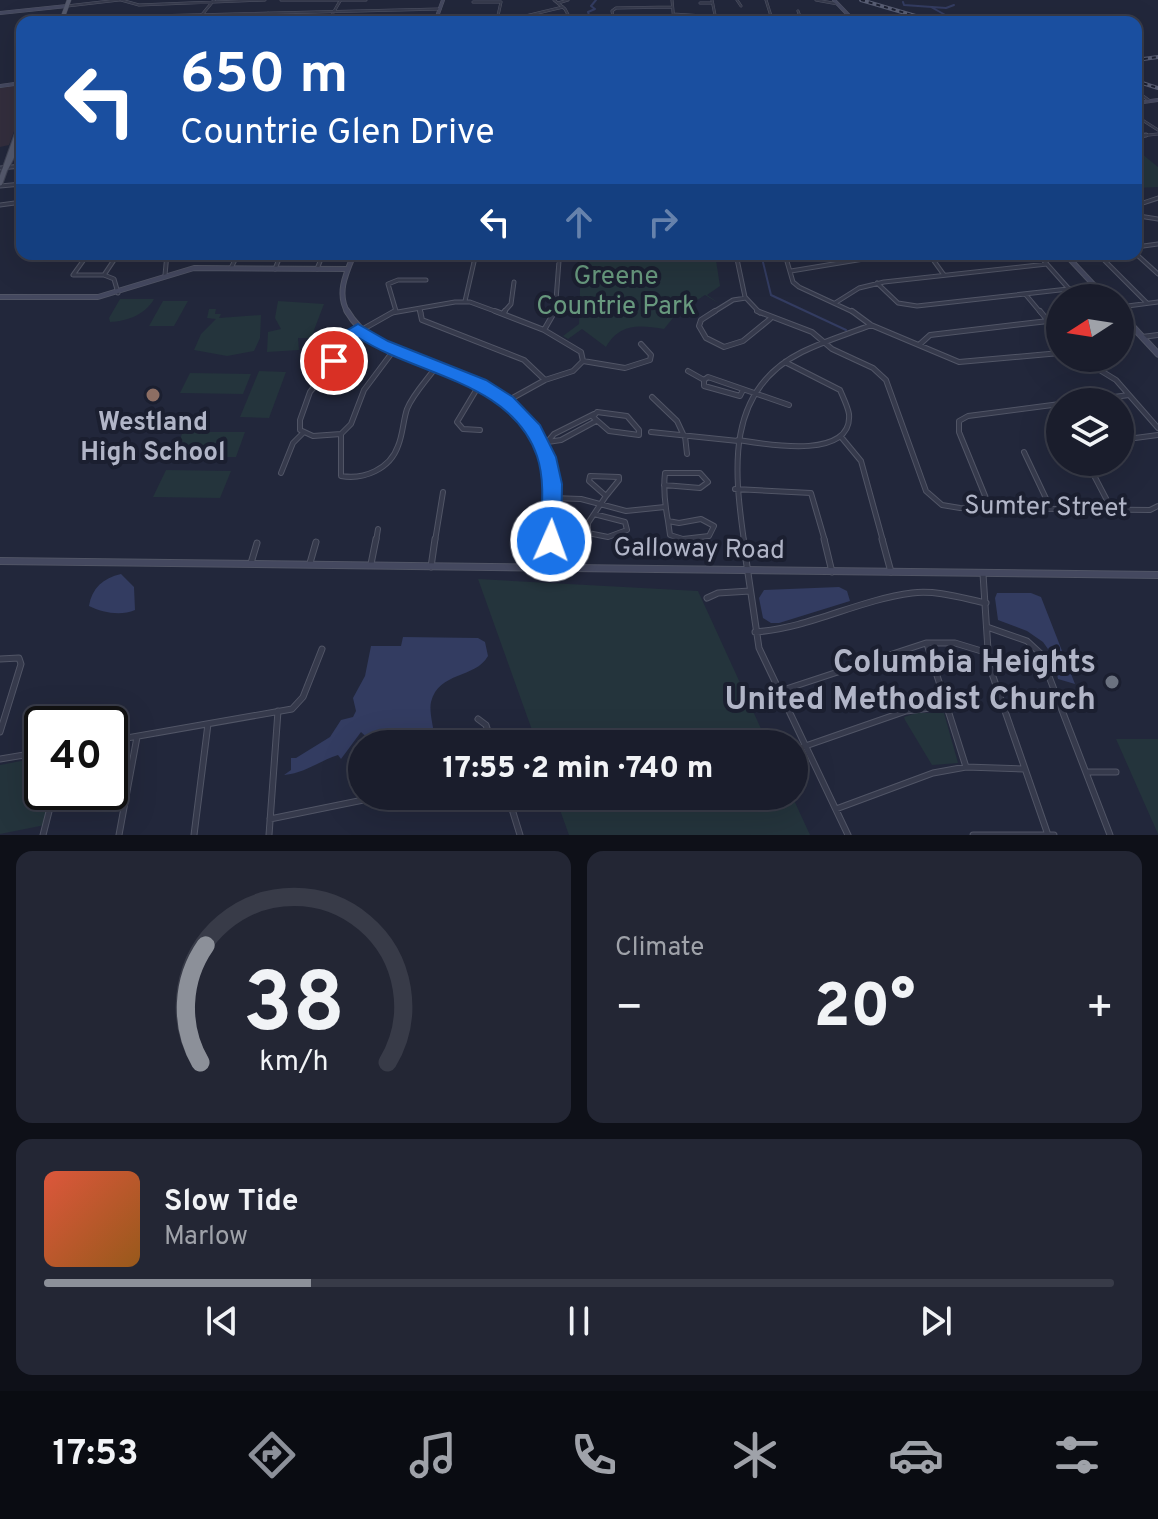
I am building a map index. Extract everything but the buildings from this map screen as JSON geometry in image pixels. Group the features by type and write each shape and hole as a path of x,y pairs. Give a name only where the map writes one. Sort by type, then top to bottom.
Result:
{"main road":[{"path":"66,16 72,0"},
{"path":"0,182 3,168 16,146"}],"street":[{"path":"0,13 120,0 136,5 265,0"},
{"path":"281,0 366,0"},
{"path":"437,16 443,0"},
{"path":"556,1 568,0"},
{"path":"672,0 673,14 720,16"},
{"path":"737,0 741,6"},
{"path":"816,0 836,2"},
{"path":"331,16 340,1"},
{"path":"473,2 501,1"},
{"path":"556,1 569,16"},
{"path":"202,14 213,2"},
{"path":"700,3 712,2 715,15"},
{"path":"530,16 563,7"},
{"path":"614,16 612,11 620,7 672,7"},
{"path":"163,16 440,9"},
{"path":"798,11 800,16"},
{"path":"0,78 2,86"},
{"path":"1142,94 1151,101"},
{"path":"1142,102 1158,100"},
{"path":"1142,259 1158,274"},
{"path":"84,260 73,275 104,275 114,279 118,293"},
{"path":"104,275 114,260"},
{"path":"165,275 166,260"},
{"path":"231,268 235,260"},
{"path":"275,269 279,260"},
{"path":"317,269 321,260"},
{"path":"352,260 342,289 343,305 358,330 394,350 479,385 507,401 527,421 541,443 551,472 549,569"},
{"path":"464,302 474,260"},
{"path":"544,330 555,315 558,260"},
{"path":"737,260 746,298 770,319 811,331 825,342"},
{"path":"787,260 799,287 835,303 871,325 968,364 1046,355"},
{"path":"790,271 817,271 852,260"},
{"path":"933,260 944,275"},
{"path":"1043,260 1065,284"},
{"path":"1071,260 1093,284"},
{"path":"1104,260 1147,303"},
{"path":"835,303 859,288 877,283 1047,264"},
{"path":"0,297 85,299 118,293 165,275 194,268 348,269"},
{"path":"396,311 388,284 398,280 426,280"},
{"path":"503,314 511,304 514,282"},
{"path":"877,283 891,299 907,305 1046,292"},
{"path":"1025,295 1046,319"},
{"path":"746,298 733,300 700,323 709,342 716,346 733,347 770,319"},
{"path":"394,350 364,390 351,424 341,434 303,433 299,428 300,420 312,388 331,366 342,341 396,311 464,302 544,330 576,348 583,361"},
{"path":"1134,305 1158,302"},
{"path":"420,309 422,320 524,360 545,380"},
{"path":"919,345 930,335 1046,321"},
{"path":"797,730 755,632 735,489 738,441 754,395 785,362 825,342 871,325"},
{"path":"1134,328 1158,354"},
{"path":"1142,337 1158,335"},
{"name":"Sumter Street","path":"825,342 832,349 873,367 888,382 924,487 934,500 953,508 1150,510 1158,506"},
{"path":"583,361 617,369 641,365 650,360 651,355 641,344"},
{"path":"507,401 545,380 573,371 583,361"},
{"path":"651,432 767,444 820,445 842,438 850,423 840,390 785,362"},
{"path":"341,434 345,443 339,473 347,478 378,471 391,460 398,447 408,407 436,367"},
{"path":"688,371 704,380"},
{"path":"1103,372 1123,388"},
{"path":"704,380 708,377 789,405"},
{"path":"704,380 704,386 736,397 743,390"},
{"path":"479,385 468,398 457,422 463,429 480,430"},
{"path":"652,397 677,421 685,436 687,454"},
{"path":"1134,400 1158,428"},
{"path":"990,508 959,432 959,421 968,416 1046,406"},
{"path":"549,440 554,434 594,414 600,411 627,416 640,432 637,435 609,431 596,421 594,414"},
{"path":"541,443 561,440 596,421"},
{"path":"281,473 293,443 303,433"},
{"path":"1134,438 1158,435"},
{"path":"842,438 861,461 891,572"},
{"path":"1024,452 1051,509"},
{"path":"664,485 700,488 708,482 700,473 665,473 664,485 665,507 670,535 676,538 709,536 714,530 707,520 668,521"},
{"path":"594,514 625,522 627,530 608,537 590,535 587,528 594,514 619,477 590,476 589,481 606,496"},
{"path":"1094,476 1112,510"},
{"path":"735,489 811,493 832,572"},
{"path":"431,567 443,492"},
{"path":"552,498 581,499 626,511 665,507"},
{"path":"371,566 378,529"},
{"path":"310,566 316,542"},
{"path":"250,565 257,543"},
{"name":"Galloway Road","path":"0,561 1158,575"},
{"path":"983,574 988,653 1048,835"},
{"path":"707,598 718,593 750,591"},
{"path":"755,632 783,631 912,593 944,594 986,604"},
{"path":"987,627 1024,639 1039,649 1110,835"},
{"path":"778,691 926,643 955,643 988,653"},
{"path":"926,643 966,767"},
{"path":"128,738 292,709 301,702 322,649"},
{"path":"0,659 19,658 21,664 0,732"},
{"path":"808,745 914,708 947,706"},
{"path":"269,835 278,711"},
{"path":"478,719 488,730"},
{"path":"194,835 208,724"},
{"path":"119,835 137,737"},
{"path":"808,752 848,835"},
{"path":"0,759 24,755"},
{"path":"836,809 933,773 966,767 1024,769"},
{"path":"1086,772 1116,772"},
{"path":"270,819 348,803"},
{"path":"43,835 49,810"},
{"path":"512,810 520,835"},
{"path":"975,835 1054,835"}],"shaded area":[{"path":"16,86 16,126 9,145 0,147 0,88"}],"green space":[{"path":"1142,154 1158,167 1158,187 1142,188"},
{"name":"Greene Countrie Park","path":"581,260 716,260 720,286 707,295 720,304 705,295 677,313 664,329 646,327 624,330 606,347 582,329 568,339 563,336 579,324"},
{"path":"120,299 154,299 135,316 110,322 109,318"},
{"path":"163,301 188,301 174,326 149,326"},
{"path":"278,301 324,304 311,338 298,338 299,350 267,352 268,332 281,329 275,318"},
{"path":"209,309 216,309 215,314 221,314 219,318 261,315 260,338 254,351 227,356 194,350 201,334 216,319 207,318"},
{"path":"259,371 286,372 269,418 240,417"},
{"path":"190,373 251,374 243,394 180,393"},
{"path":"183,432 245,432 236,457 171,457"},
{"path":"166,470 231,471 220,498 153,497"},
{"path":"478,579 698,591 762,730 532,730"},
{"path":"917,713 944,713 958,763 932,765 904,717"},
{"path":"1116,739 1158,739 1158,834"},
{"path":"24,760 24,810 48,810 45,825 0,834 0,765"},
{"path":"560,810 798,810 810,835 569,835"}],"water":[{"path":"121,574 134,587 135,610 112,613 89,606 99,585"},
{"path":"839,587 847,591 850,601 779,623 763,618 759,598 764,590"},
{"path":"997,593 1031,593 1041,597 1075,684 1058,679 1053,656 1043,642 1027,631 998,620"},
{"path":"403,637 478,638 485,642 488,656 475,669 449,680 435,692 431,702 433,730 348,730 348,750 341,759 338,755 305,770 284,775 291,770 291,758 330,737 341,720 353,717 356,711 353,698 365,676 371,646 401,646"}],"waterway":[{"path":"589,16 588,12 595,9 591,6 596,0"},
{"path":"903,2 904,5 946,8 954,5"},
{"path":"931,7 947,16"},
{"path":"762,260 771,295 846,330"}],"railway":[{"path":"861,0 916,16"},
{"path":"1142,59 1158,57"},
{"path":"1142,83 1158,88"}],"place":[{"name":"Westland High School","path":"153,395"},
{"name":"Columbia Heights United Methodist Church","path":"1112,682"}],"route":[{"path":"334,361 342,341 358,330 382,345 479,385 507,401 534,430 547,457 552,484 551,541"}]}
